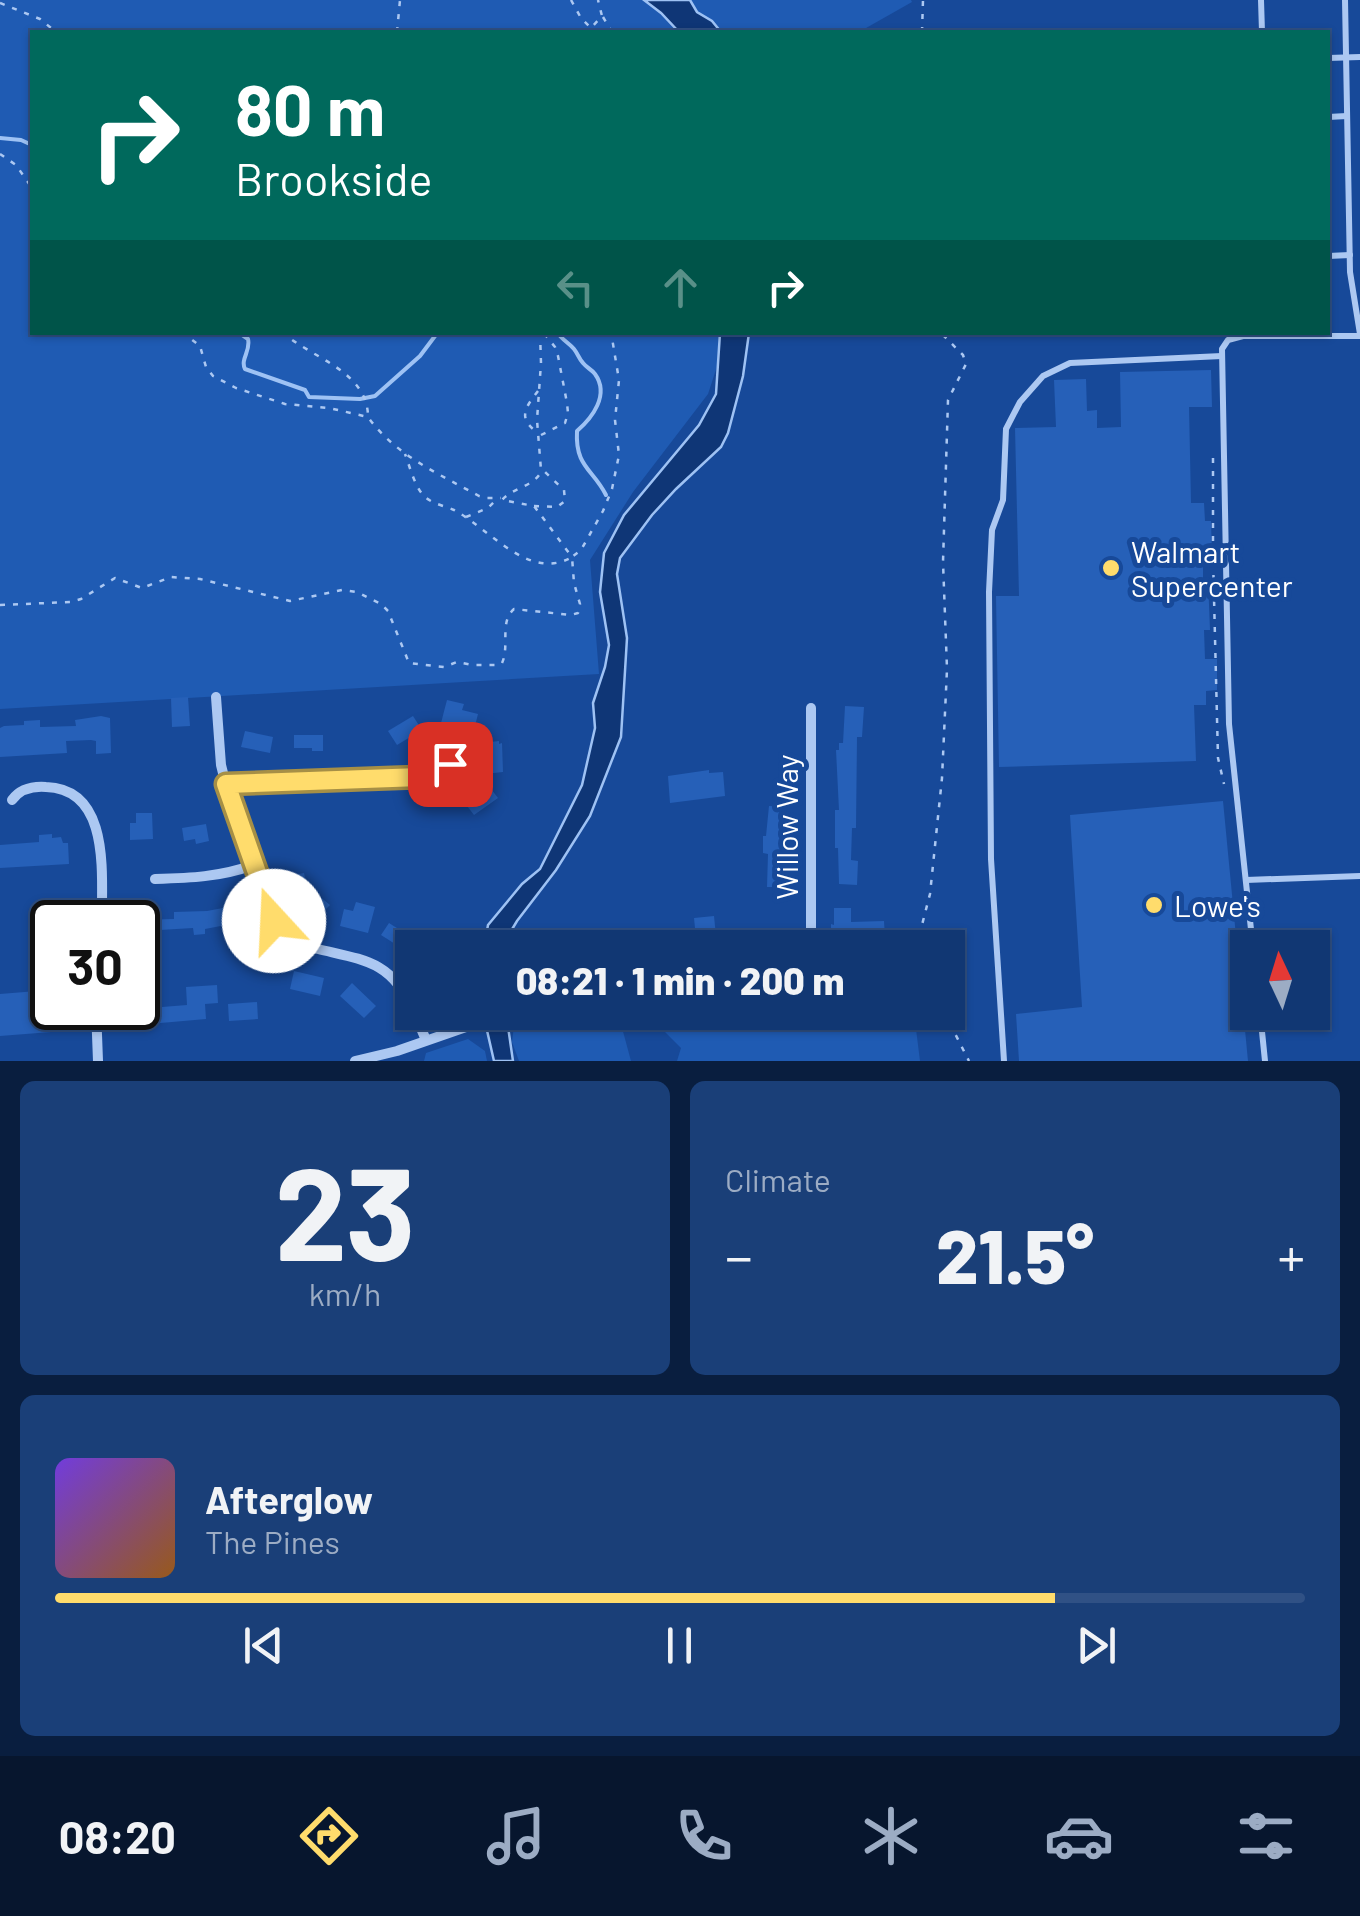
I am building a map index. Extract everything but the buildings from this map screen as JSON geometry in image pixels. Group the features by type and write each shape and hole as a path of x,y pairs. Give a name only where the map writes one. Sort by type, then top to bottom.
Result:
{"street":[{"path":"216,697 221,765 274,921 286,938 375,964 395,980"},
{"name":"Willow Way","path":"810,930 811,708"},
{"path":"226,784 420,777 450,764"},
{"path":"12,800 37,786 55,787 70,793 91,813 99,840 101,900"},
{"path":"154,878 236,872 253,865"},
{"path":"97,1030 98,1061"},
{"path":"422,1030 426,1040"},
{"path":"355,1061 457,1030"}],"lane":[{"path":"1261,0 1262,30"},
{"path":"1251,930 1229,724 1222,356 1225,343 1242,336 1360,335 1350,255 1346,0"},
{"path":"1330,58 1360,58"},
{"path":"1330,117 1347,116"},
{"path":"1330,256 1350,255"},
{"path":"1004,1061 992,876 989,592 992,530 1002,500 1006,430 1020,402 1042,376 1070,362 1222,356"},
{"path":"1246,880 1360,876"},
{"path":"1262,1030 1265,1061"}],"path":[{"path":"397,30 400,0"},
{"path":"571,0 590,30 602,16"},
{"path":"598,0 611,30"},
{"path":"922,30 923,0"},
{"path":"0,3 40,19 54,30"},
{"path":"0,154 16,165 30,185"},
{"path":"186,335 200,346 212,376 236,388 284,404 368,417"},
{"path":"286,335 352,378 362,392 368,417 385,440 479,496 557,507 564,501 564,490 549,474 541,472"},
{"path":"465,518 534,481 541,472 541,335"},
{"path":"539,435 564,423 568,414 558,356 544,335"},
{"path":"405,454 423,496 538,564 559,563 572,557 581,550 603,511 612,489 618,455 618,376 611,335"},
{"path":"921,930 930,894 942,778 947,668 943,562 948,400 966,364 963,355 943,335"},
{"path":"539,390 525,408 525,416 539,435"},
{"path":"0,605 71,602 115,578 142,588 171,577 200,579 290,600 349,590 388,611 409,663 444,667 457,662 496,665 505,657 506,620 512,610 572,615 580,611 572,557 534,506"},
{"path":"953,1030 968,1061"}],"shaded area":[{"path":"0,0 911,0 863,30 30,30 30,335 727,336 708,394 633,492 590,560 599,674 0,709"},
{"path":"644,0 690,0 697,12 719,30 677,30"},
{"path":"720,335 749,335 743,376 721,447 652,515 620,558 617,574 627,638 621,737 590,816 512,930 487,930 522,884 540,869 582,785 595,728 593,703 609,645 600,592 604,553 624,515 699,425 716,394"},
{"path":"487,1030 508,1030 513,1061 494,1061"},
{"path":"514,1030 623,1030 631,1061 519,1061 512,1042"},
{"path":"663,1030 916,1030 920,1061 677,1061 681,1048"},
{"path":"468,1039 485,1051 487,1061 424,1061 426,1053"}],"waterway":[{"path":"0,138 30,144"},
{"path":"242,335 248,339 245,369 305,390 309,397 360,399 375,396 420,356 436,335"},
{"path":"559,335 599,382 600,398 577,431 577,443 582,460 606,495"}],"place":[{"name":"Walmart Supercenter","path":"1111,568"},
{"name":"Lowe's","path":"1154,905"}],"route":[{"path":"274,921 226,784 420,777 450,764"}]}
